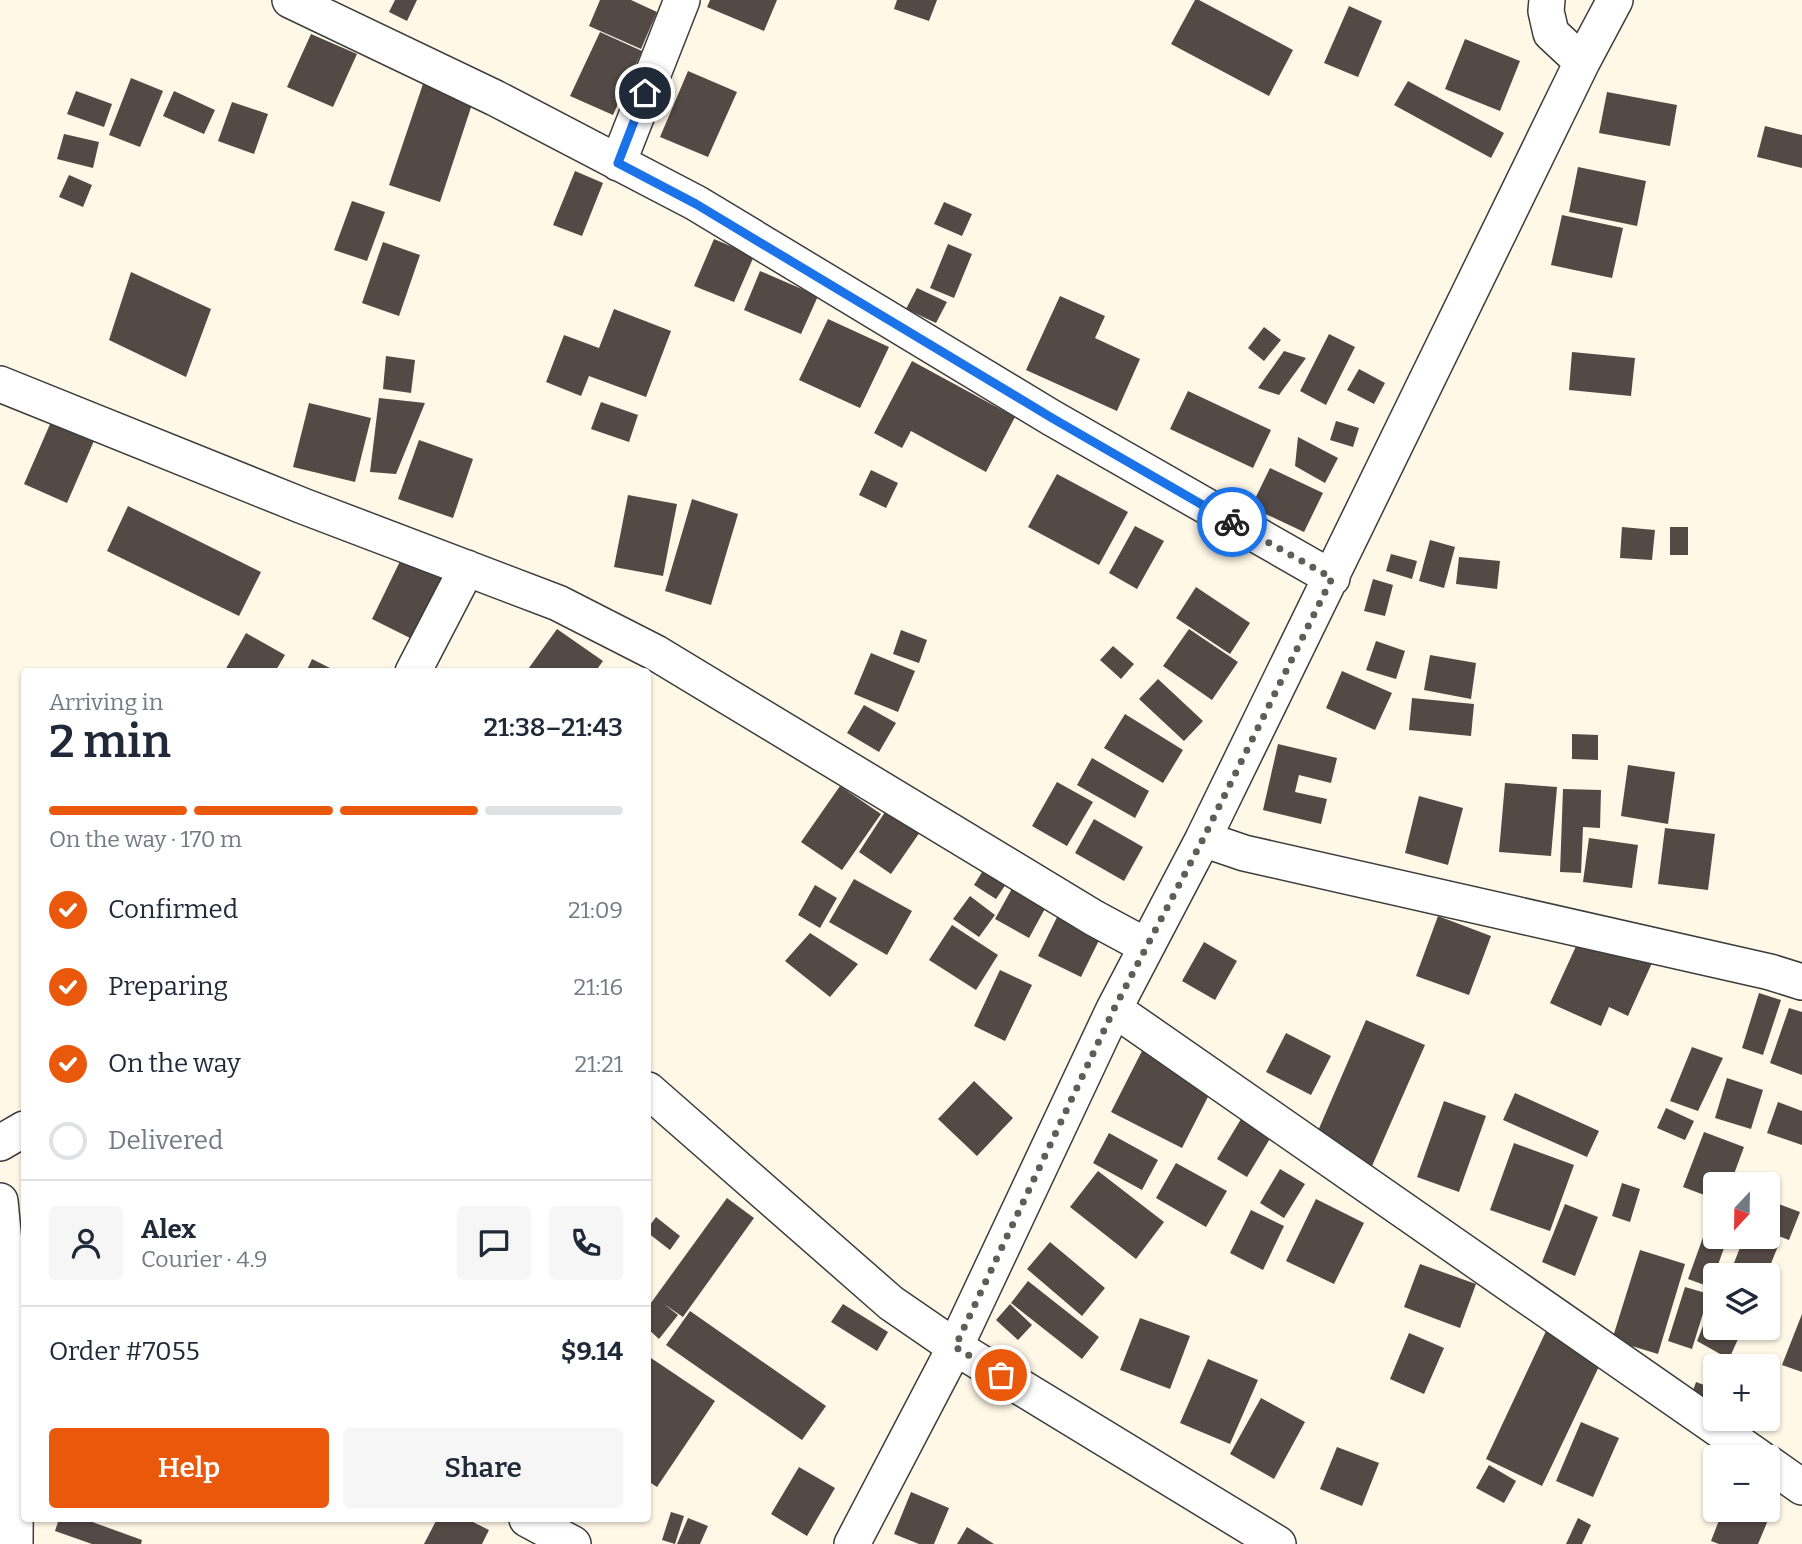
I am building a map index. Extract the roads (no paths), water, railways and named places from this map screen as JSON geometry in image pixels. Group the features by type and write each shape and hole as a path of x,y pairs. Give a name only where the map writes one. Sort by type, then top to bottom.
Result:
{"street":[{"path":"290,0 495,98 707,210 1052,418 1332,578"},
{"path":"618,163 682,0"},
{"path":"1547,0 1546,11 1551,33 1582,62"},
{"path":"852,1544 955,1347 1114,1009 1203,839 1582,62 1615,0"},
{"path":"0,384 303,506 558,603 656,653 1094,918 1146,946"},
{"path":"415,668 467,568"},
{"path":"1203,839 1244,853 1757,969 1802,982"},
{"path":"1114,1009 1741,1445"},
{"path":"651,1093 891,1303 955,1347 1278,1544"},
{"path":"0,1143 21,1131"},
{"path":"0,1201 8,1364 11,1537"},
{"path":"1780,1471 1802,1487"},
{"path":"533,1522 573,1544"}]}
